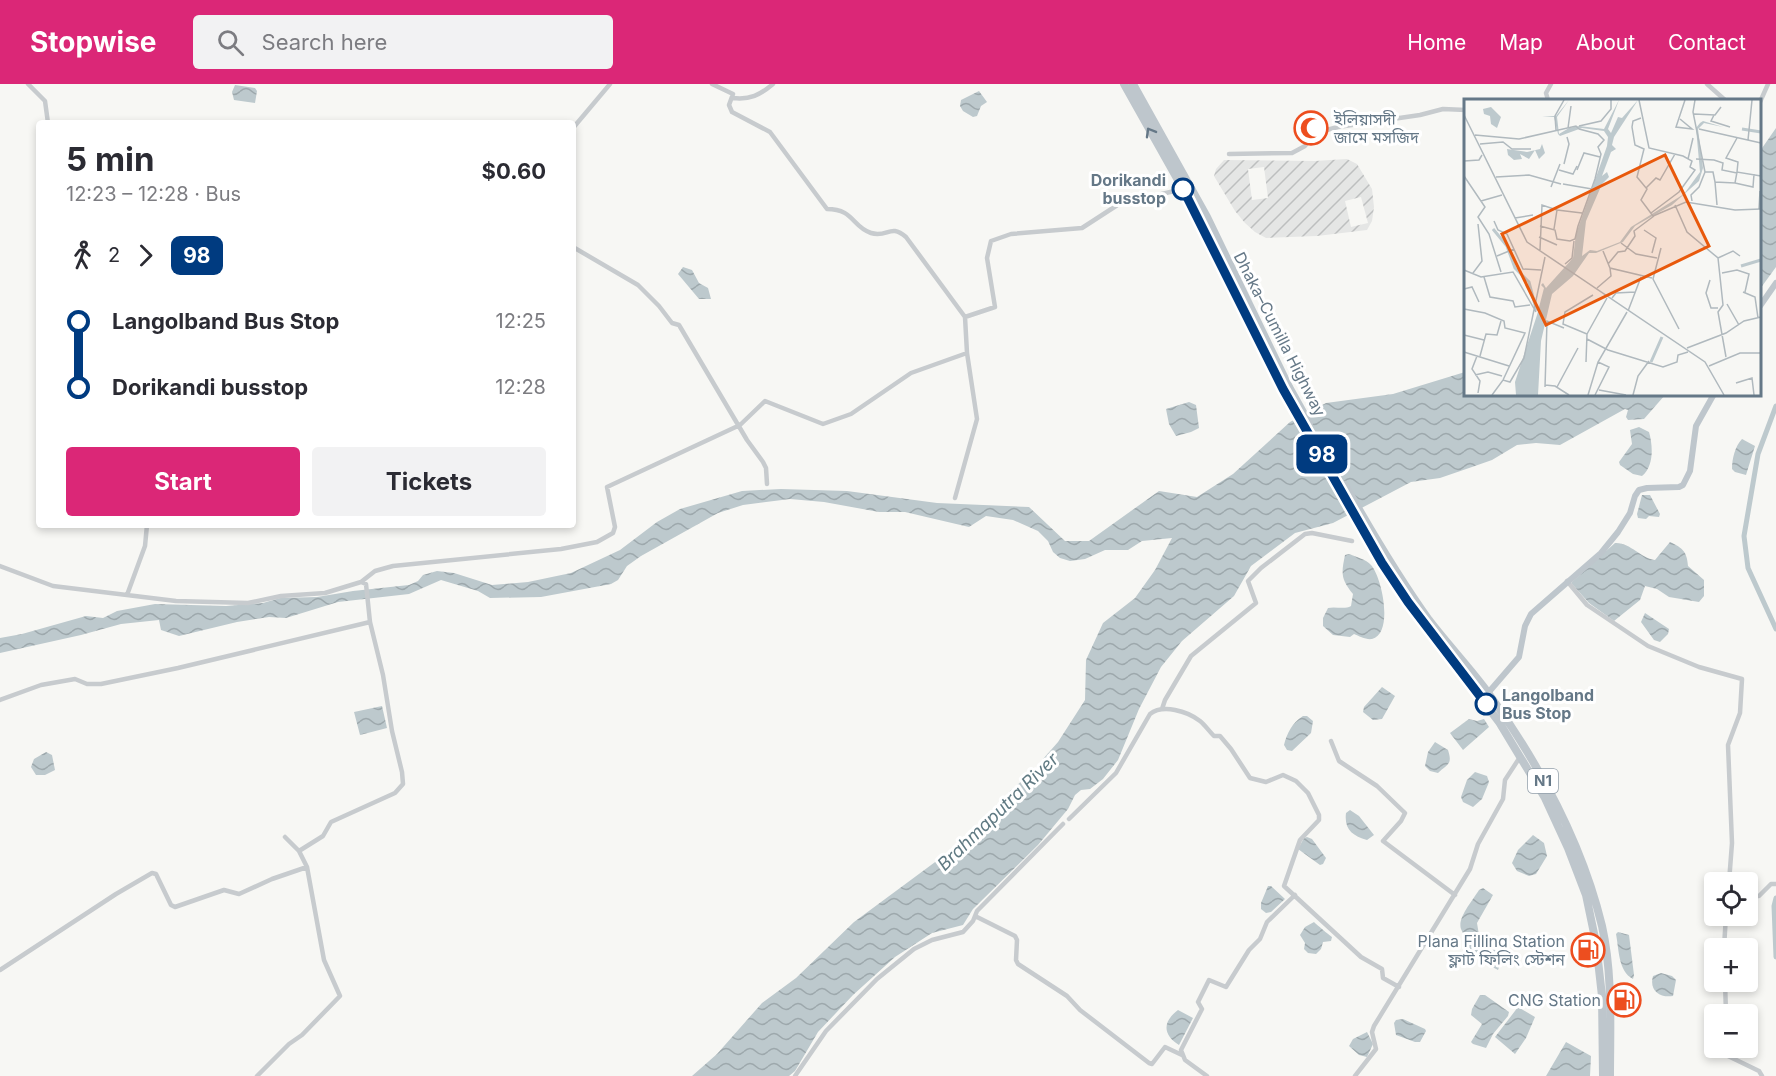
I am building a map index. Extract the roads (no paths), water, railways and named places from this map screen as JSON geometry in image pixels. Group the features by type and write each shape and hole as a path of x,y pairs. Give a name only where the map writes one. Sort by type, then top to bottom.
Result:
{"highway":[{"name":"Dhaka–Cumilla Highway","path":"1124,84 1183,189 1286,388 1408,602 1499,722 1545,798 1586,895 1596,943 1602,996 1603,1076"},
{"name":"Dhaka–Cumilla Highway","path":"1133,84 1207,217 1286,388"},
{"name":"Dhaka–Cumilla Highway","path":"1367,530 1429,620 1488,693 1518,738 1553,798 1583,861 1602,928 1610,987 1610,1076"}],"main road":[{"path":"1761,305 1776,283"},
{"path":"1488,693 1519,657 1525,626 1531,614 1601,553 1630,513 1639,490 1683,485 1690,471 1696,426 1713,396"}],"street":[{"path":"28,84 45,101 48,120"},
{"path":"576,124 609,84"},
{"path":"712,84 733,94 733,98"},
{"path":"733,98 755,97 773,84"},
{"path":"1548,99 1546,93 1551,84"},
{"path":"1707,84 1724,99"},
{"path":"1761,100 1768,84"},
{"path":"733,98 729,105 732,112 770,132 827,209 836,208 844,211 871,233 879,234 893,229 899,231 964,317 977,419 955,498"},
{"path":"1229,154 1292,153 1305,146 1314,133 1443,109 1464,110"},
{"path":"964,317 995,307 987,258 991,241 1011,234 1082,228 1119,204 1183,189"},
{"path":"576,249 638,285 672,323 679,325 766,468 767,484"},
{"path":"0,566 53,586 176,601 248,603 281,596 325,593 363,583 375,571 393,566 561,549 597,542 613,533 615,527 607,487 740,425 765,401 823,424 851,414 911,372 967,353"},
{"path":"127,596 145,546 147,528"},
{"path":"1162,709 1191,656 1256,603 1248,581 1261,568 1305,534 1312,533 1352,542"},
{"path":"1567,581 1587,604 1648,646 1699,667 1742,679 1740,713 1728,745 1732,843 1730,872"},
{"path":"299,851 323,836 331,822 395,792 403,784 383,675 370,622 369,602 363,583"},
{"path":"0,700 41,686 75,679 87,684 101,684 178,668 370,622"},
{"path":"1069,819 1116,773 1149,714 1155,710 1172,709 1200,721 1214,736 1220,736 1250,778 1266,782 1283,775 1296,781 1308,793 1319,814 1319,820 1296,847 1284,886 1361,957 1382,969 1383,978 1400,987"},
{"path":"1331,741 1339,761 1377,786 1405,813 1383,841 1455,895"},
{"path":"1355,1076 1376,1049 1372,1030 1470,869 1482,835 1503,799 1505,780 1520,757"},
{"path":"795,1076 826,1031 877,979 914,949 932,940 963,932 969,927 990,898 1063,824"},
{"path":"257,1076 340,996 324,960 307,867 299,851 285,837"},
{"path":"0,970 152,873 156,874 171,905 175,907 224,890 239,894 307,867"},
{"path":"1758,896 1773,884"},
{"path":"1182,1055 1181,1050 1202,1009 1198,1002 1209,980 1226,987 1249,950 1260,939 1268,922 1295,895"},
{"path":"975,916 1015,936 1017,940 1015,956 1018,964 1067,996 1080,1010 1149,1063 1152,1064 1165,1047 1182,1055 1207,1076"},
{"path":"1732,1058 1759,1071 1762,1076"}],"water":[{"path":"235,85 255,88 257,91 255,103 234,100 232,92"},
{"path":"979,91 987,102 981,106 977,116 973,117 963,111 960,106 961,100"},
{"path":"1776,128 1776,267 1761,288 1761,150"},
{"path":"683,267 692,270 699,283 708,288 711,299 699,299 678,274"},
{"name":"Brahmaputra River","path":"1464,372 1464,396 1664,396 1644,419 1628,420 1626,417 1628,410 1625,409 1560,445 1536,443 1517,445 1492,460 1472,467 1440,478 1411,482 1333,523 1295,533 1251,566 1234,596 1182,641 1161,667 1139,709 1118,760 1103,779 1090,789 1081,790 1075,795 1068,809 1038,845 973,909 963,925 932,933 895,957 853,995 818,1032 795,1071 789,1076 692,1076 717,1054 762,1003 796,978 854,922 973,834 1010,791 1042,766 1043,759 1058,742 1085,700 1086,660 1103,623 1135,598 1155,570 1172,538 1142,541 1128,550 1105,550 1085,559 1070,561 1060,558 1053,552 1048,541 1038,531 1013,520 986,516 969,527 905,512 879,512 824,502 790,499 743,505 718,513 641,556 627,566 618,580 611,584 541,597 490,598 478,591 441,580 409,594 338,602 286,618 269,617 237,622 179,636 161,630 159,620 121,624 0,653 0,638 86,616 103,618 117,611 155,604 226,606 263,603 280,598 317,597 409,585 418,581 423,575 437,571 454,573 492,585 528,582 571,573 620,550 657,522 680,509 742,491 781,489 847,491 937,503 1029,507 1065,541 1089,541 1159,491 1197,497 1233,474 1290,422 1326,403 1393,394"},
{"path":"1189,402 1196,405 1199,428 1176,436 1169,424 1166,409"},
{"path":"1639,427 1649,432 1652,449 1649,467 1642,476 1633,474 1619,462 1632,444 1630,430"},
{"path":"1742,439 1755,446 1746,475 1732,469 1734,453"},
{"path":"1642,495 1650,495 1660,514 1659,517 1638,518"},
{"path":"1670,542 1684,551 1688,566 1704,580 1704,596 1699,602 1669,597 1657,589 1645,586 1640,600 1614,621 1589,603 1572,584 1615,543 1625,545 1655,560"},
{"path":"1349,554 1371,565 1382,592 1383,627 1379,635 1372,639 1354,634 1350,637 1333,635 1323,626 1323,618 1328,608 1351,606 1353,594 1344,580 1343,572 1345,555"},
{"path":"1645,613 1669,629 1668,634 1660,642 1654,640 1641,622"},
{"path":"1382,687 1395,696 1382,719 1373,720 1363,712 1364,707"},
{"path":"382,706 387,728 360,735 354,712"},
{"path":"1303,716 1313,721 1311,733 1292,751 1287,750 1284,745 1288,732"},
{"path":"1469,719 1477,721 1484,719 1489,727 1463,750 1450,733"},
{"path":"1435,742 1448,750 1450,759 1438,773 1430,771 1425,766 1428,752"},
{"path":"46,752 52,755 55,770 45,775 36,775 31,767 34,759"},
{"path":"1475,772 1487,776 1489,782 1482,799 1473,807 1463,802 1461,797 1467,780"},
{"path":"1350,810 1359,816 1374,835 1367,840 1350,831 1346,823 1346,813"},
{"path":"1533,835 1544,843 1547,856 1536,874 1529,876 1517,871 1512,863 1518,850"},
{"path":"1307,837 1312,839 1326,858 1323,864 1320,865 1298,849"},
{"path":"1268,886 1271,886 1285,899 1271,912 1266,913 1261,909 1261,903"},
{"path":"1483,888 1493,895 1477,923 1481,947 1475,956 1468,948 1460,925 1466,909 1479,890"},
{"path":"1314,922 1332,937 1331,941 1323,942 1316,954 1308,953 1304,949 1305,943 1300,935 1305,927"},
{"path":"1618,932 1629,935 1633,979 1624,971 1622,965 1616,934"},
{"path":"1487,946 1492,946 1504,954 1498,970 1479,960 1481,951"},
{"path":"1661,973 1672,976 1676,980 1673,996 1663,996 1654,989 1653,976"},
{"path":"1480,995 1485,995 1509,1012 1486,1048 1471,1042 1482,1024 1471,1015"},
{"path":"1518,1007 1535,1017 1526,1038 1515,1054 1495,1037"},
{"path":"1178,1010 1193,1018 1179,1045 1170,1037 1166,1028 1169,1019"},
{"path":"1403,1019 1425,1029 1420,1042 1396,1035 1394,1023 1396,1020"},
{"path":"1367,1032 1373,1044 1367,1057 1359,1055 1349,1046 1353,1039"},
{"path":"1566,1042 1591,1056 1590,1076 1546,1076"}],"waterway":[{"path":"1776,406 1758,454 1744,536 1748,568 1776,629"},
{"path":"1776,898 1774,906 1776,957"}],"place":[{"name":"ইলিয়াসদী জামে মসজিদ","path":"1311,128"},
{"name":"Dorikandi busstop","path":"1183,189"},
{"name":"Langolband Bus Stop","path":"1486,704"},
{"name":"Plana Filling Station ফ্লাট ফিলিং স্টেশন","path":"1588,950"},
{"name":"CNG Station","path":"1624,1000"}]}
